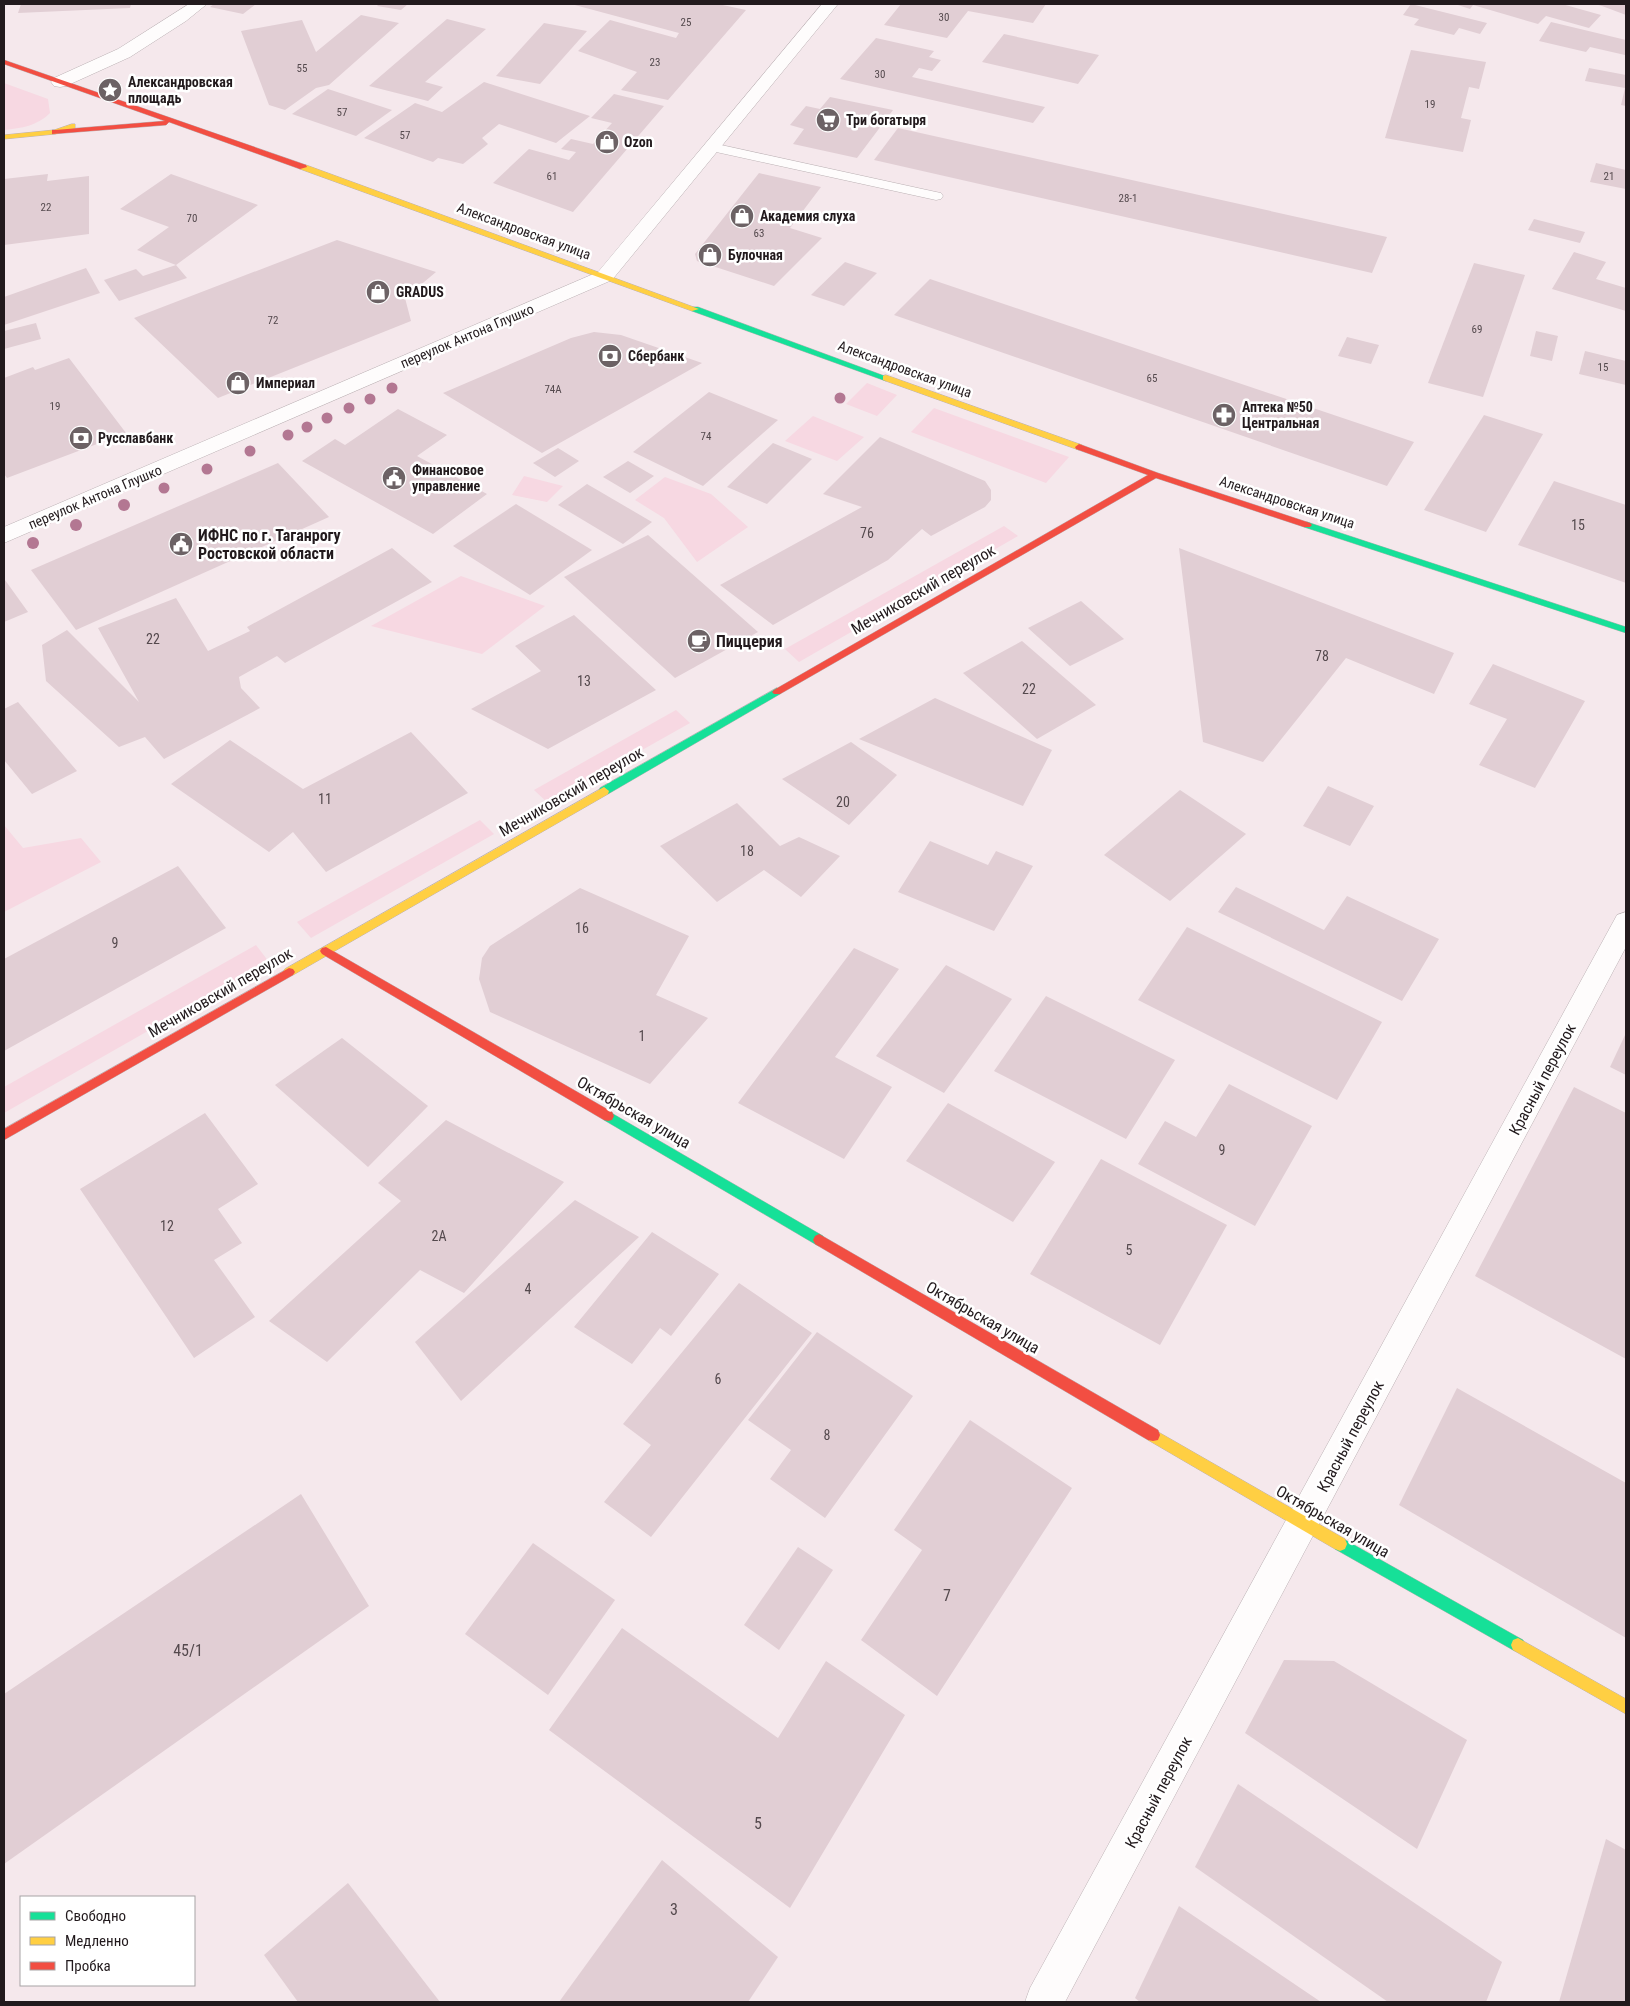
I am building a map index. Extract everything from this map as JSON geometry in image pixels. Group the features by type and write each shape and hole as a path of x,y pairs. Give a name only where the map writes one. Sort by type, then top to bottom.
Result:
{"main road":[{"path":"4,62 86,91 88,105"},
{"name":"Александровская улица","path":"86,91 178,122 1155,475 1626,630"},
{"path":"4,137 55,132 78,124 83,118"},
{"name":"Александровская улица","path":"55,132 178,122"},
{"name":"Мечниковский переулок","path":"4,1135 1155,475"},
{"name":"Октябрьская улица","path":"326,951 1304,1523 1626,1707"}],"street":[{"path":"60,82 124,53 199,4"},
{"name":"переулок Антона Глушко","path":"4,536 605,276 830,4"},
{"name":"Красный переулок","path":"1044,2002 1304,1523 1626,922"}],"lane":[{"path":"712,147 936,196"}],"shaded area":[{"path":"4,83 48,99 50,113 34,124 4,130"},
{"path":"867,383 897,395 877,416 846,404"},
{"path":"934,408 1069,457 1046,483 911,432"},
{"path":"813,416 864,437 837,461 785,441"},
{"path":"524,476 563,486 547,502 512,495"},
{"path":"665,477 711,494 748,527 697,562 664,518 635,500"},
{"path":"1004,526 1018,536 799,662 785,649"},
{"path":"461,576 545,606 482,654 371,626"},
{"path":"676,710 690,723 548,803 534,790"},
{"path":"480,820 494,834 311,938 297,922"},
{"path":"4,825 23,848 81,838 101,862 4,912"},
{"path":"256,945 269,962 4,1113 4,1087"}],"building":[{"path":"21,4 131,4 130,8 18,13"},
{"path":"214,4 256,4 243,14 210,7"},
{"path":"379,4 408,4 401,10 377,6"},
{"path":"571,4 718,4 746,10 668,100 621,90 637,72 578,51 610,20 676,38 679,33"},
{"path":"901,4 1046,4 1033,23 968,11 947,38 884,25"},
{"path":"1411,4 1487,23 1480,34 1459,28 1454,35 1414,25 1419,19 1403,15"},
{"path":"1455,4 1562,4 1601,15 1589,28 1546,16 1538,24 1473,5 1470,9"},
{"path":"1595,4 1626,4 1626,15 1602,6"},
{"path":"361,15 399,23 329,85 316,88 285,110 269,105 241,31 302,20 316,52"},
{"path":"447,19 486,29 425,82 443,87 428,101 369,86"},
{"path":"1551,22 1626,40 1626,53 1625,55 1590,47 1586,52 1539,41"},
{"path":"544,23 587,31 540,84 496,76"},
{"path":"1004,34 1099,55 1078,84 982,62"},
{"path":"876,38 934,51 929,57 941,60 932,71 919,68 912,77 1045,107 1033,123 840,79"},
{"path":"1411,50 1486,62 1479,89 1469,87 1461,118 1471,120 1463,152 1385,138"},
{"path":"1589,68 1626,75 1626,106 1621,105 1625,88 1585,81"},
{"path":"484,82 590,116 556,143 499,124 482,138 488,144 463,164 438,158 433,162 364,138 415,103 442,112"},
{"path":"328,89 392,110 356,136 292,114"},
{"path":"614,94 664,106 573,212 493,183 529,149 569,160 576,152 561,149 571,139 593,144 612,123 591,118"},
{"path":"830,97 893,110 857,158 793,144 804,129 790,125 806,106 820,109"},
{"path":"898,128 1387,237 1372,273 874,160"},
{"path":"1596,163 1626,170 1626,189 1590,182"},
{"path":"759,173 821,187 790,228 822,238 774,286 697,261 695,254"},
{"path":"48,174 47,181 89,176 89,234 4,245 4,179"},
{"path":"171,174 258,205 176,265 137,250 169,227 120,209"},
{"path":"1534,219 1585,232 1580,243 1528,230"},
{"path":"337,240 436,272 405,298 411,321 218,398 134,318"},
{"path":"1574,252 1606,262 1596,279 1626,288 1626,311 1552,289"},
{"path":"845,262 877,273 844,306 811,295"},
{"path":"1474,263 1525,275 1483,397 1428,383"},
{"path":"176,265 187,278 119,301 104,280 136,269 143,276"},
{"path":"86,268 100,293 4,325 4,297"},
{"path":"930,279 1414,442 1387,486 894,315"},
{"path":"36,323 41,339 4,349 4,331"},
{"path":"1536,331 1558,336 1552,361 1530,356"},
{"path":"594,332 621,335 702,363 542,453 443,393 571,338"},
{"path":"1347,337 1379,345 1371,364 1338,356"},
{"path":"1585,351 1626,361 1626,385 1579,374"},
{"path":"69,358 126,433 7,478 4,474 4,378 33,367 35,370"},
{"path":"709,392 778,420 703,486 633,452"},
{"name":"Финансовое управление","path":"398,409 447,435 417,456 487,494 433,534 302,461 335,439 345,445"},
{"path":"1484,415 1543,434 1486,532 1424,510"},
{"path":"880,437 985,481 991,490 991,500 985,507 931,536 922,529 888,560 773,625 720,585 862,507 823,494"},
{"path":"773,443 812,459 767,504 727,487"},
{"path":"558,448 579,461 555,477 533,463"},
{"path":"628,461 654,476 630,493 603,477"},
{"name":"ИФНС по г. Таганрогу Ростовской области","path":"278,463 329,517 76,630 31,570"},
{"path":"1554,481 1626,505 1626,583 1518,545"},
{"path":"587,484 652,522 623,544 558,505"},
{"path":"516,504 592,550 530,595 453,546"},
{"path":"648,535 758,632 675,678 564,577"},
{"path":"392,548 432,582 285,663 277,656 239,677 241,688 260,708 164,759 145,737 119,747 46,681 42,645 67,630 139,702 98,628 176,598 208,651 250,631 247,627"},
{"path":"1179,548 1454,653 1434,694 1346,658 1263,762 1203,742"},
{"path":"4,581 28,612 4,622"},
{"path":"1081,601 1124,639 1070,666 1028,628"},
{"path":"574,615 656,690 548,749 471,709 541,671 515,646"},
{"path":"1022,641 1096,705 1037,739 963,673"},
{"path":"1493,664 1585,701 1535,788 1479,765 1507,719 1469,704"},
{"path":"935,698 1052,750 1023,806 859,739"},
{"path":"18,702 77,771 32,794 4,760 4,709"},
{"path":"411,732 468,793 326,872 293,832 269,852 171,784 230,740 303,789"},
{"path":"851,742 897,775 849,825 782,779"},
{"path":"1328,786 1374,806 1350,846 1303,826"},
{"path":"1180,790 1246,834 1170,901 1104,855"},
{"path":"737,803 780,846 799,837 840,856 801,897 764,870 717,902 660,846"},
{"path":"930,841 988,865 996,851 1033,866 994,931 898,892"},
{"path":"178,866 226,928 4,1051 4,959"},
{"path":"1236,887 1324,930 1347,896 1439,939 1402,1001 1218,912"},
{"path":"580,888 689,936 656,995 708,1018 650,1084 490,1012 479,979 482,958 490,946"},
{"path":"1187,927 1382,1022 1337,1100 1138,1000"},
{"path":"854,948 899,969 835,1057 892,1087 844,1159 738,1103"},
{"path":"946,965 1012,999 944,1093 876,1056"},
{"path":"1046,996 1175,1060 1126,1139 994,1071"},
{"path":"1626,1033 1626,1075 1610,1067"},
{"path":"342,1038 428,1106 368,1167 275,1085"},
{"path":"1229,1084 1312,1126 1255,1226 1138,1164 1165,1121 1196,1137"},
{"path":"1574,1087 1626,1113 1626,1359 1475,1276"},
{"path":"948,1103 1055,1162 1013,1222 906,1161"},
{"path":"205,1113 258,1184 218,1209 242,1243 214,1260 255,1317 194,1358 80,1189"},
{"path":"446,1120 564,1182 464,1293 420,1270 327,1362 269,1321 401,1201 378,1183"},
{"path":"1101,1159 1227,1225 1160,1345 1030,1274"},
{"path":"575,1200 639,1237 461,1401 415,1342"},
{"path":"652,1232 719,1274 671,1336 660,1328 632,1364 574,1327"},
{"path":"739,1283 812,1333 651,1537 604,1502 651,1445 623,1424"},
{"path":"817,1332 913,1396 825,1518 770,1479 791,1450 748,1420"},
{"path":"1457,1388 1626,1483 1626,1638 1399,1505"},
{"path":"970,1420 1072,1488 937,1696 861,1640 922,1550 894,1530"},
{"path":"301,1494 369,1606 4,1864 4,1694"},
{"path":"533,1543 615,1600 548,1695 465,1634"},
{"path":"798,1547 833,1570 779,1650 744,1625"},
{"path":"622,1628 778,1738 826,1661 905,1715 790,1908 549,1730"},
{"path":"1284,1660 1334,1661 1467,1740 1417,1849 1245,1733"},
{"path":"1238,1784 1502,1962 1486,2002 1388,2002 1195,1867"},
{"path":"1606,1839 1626,1850 1626,2002 1559,2002"},
{"path":"662,1860 778,1957 748,2002 559,2002"},
{"path":"348,1883 440,2002 298,2002 264,1955"},
{"path":"1179,1906 1321,2002 1140,2002 1135,1998"}],"traffic: fast":[{"path":"695,309 886,378"},
{"path":"1307,525 1626,630"},
{"path":"604,791 777,692"},
{"path":"608,1116 819,1240"},
{"path":"1340,1544 1518,1645"}],"traffic: slow":[{"path":"4,137 55,132 72,126"},
{"path":"303,167 695,309"},
{"path":"886,378 1079,447"},
{"path":"289,972 604,791"},
{"path":"1153,1435 1340,1544"},
{"path":"1518,1645 1626,1707"}],"traffic: jam":[{"path":"4,62 303,167"},
{"path":"55,132 166,123"},
{"path":"1079,447 1155,475 1307,525"},
{"path":"777,692 1155,475"},
{"path":"326,951 608,1116"},
{"path":"4,1135 289,972"},
{"path":"819,1240 1153,1435"}],"place":[{"name":"Александровская площадь","path":"110,90"},
{"name":"Три богатыря","path":"828,120"},
{"name":"Ozon","path":"607,142"},
{"name":"Академия слуха","path":"742,216"},
{"name":"Булочная","path":"710,255"},
{"name":"GRADUS","path":"378,292"},
{"name":"Сбербанк","path":"610,356"},
{"name":"Империал","path":"238,383"},
{"name":"Аптека №50 Центральная","path":"1224,415"},
{"name":"Русславбанк","path":"81,438"},
{"name":"Финансовое управление","path":"394,478"},
{"name":"ИФНС по г. Таганрогу Ростовской области","path":"181,544"},
{"name":"Пиццерия","path":"699,641"}]}
